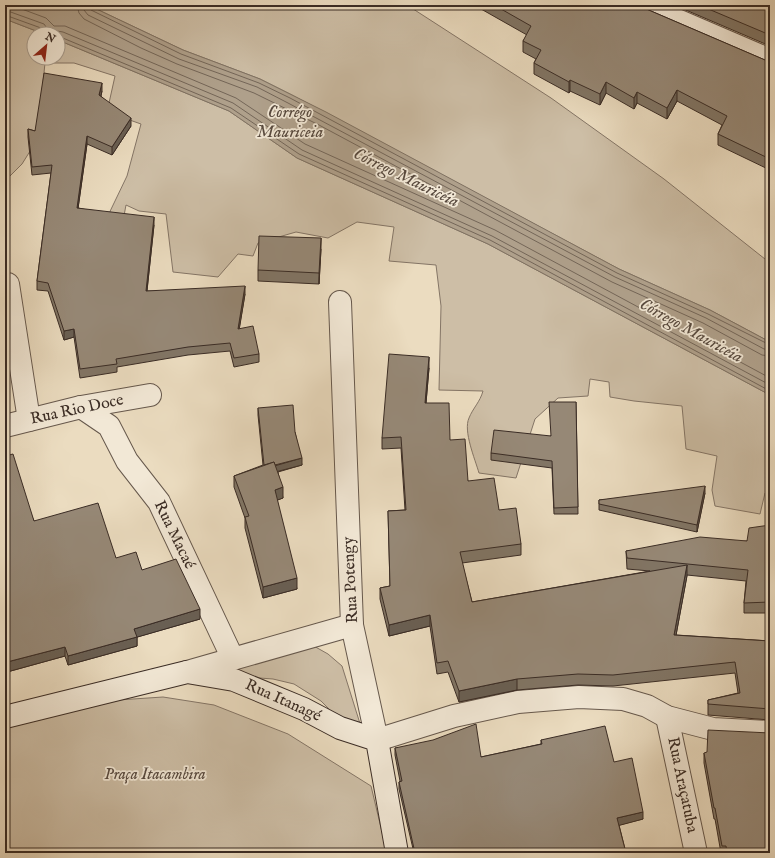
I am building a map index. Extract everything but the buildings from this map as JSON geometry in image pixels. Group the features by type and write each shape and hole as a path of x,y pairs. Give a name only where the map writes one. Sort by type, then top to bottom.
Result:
{"street":[{"path":"642,5 770,60"},
{"path":"5,284 8,284 29,420"},
{"name":"Rua Potengy","path":"340,302 352,625 377,740 397,853"},
{"name":"Rua Rio Doce","path":"5,426 81,407 150,395"},
{"name":"Rua Macaé","path":"81,407 109,426 127,462 159,502 233,659"},
{"name":"Rua Itanagé","path":"5,717 187,672 352,625"},
{"name":"Rua Itanagé","path":"187,672 234,680 304,708 340,728 377,740"},
{"path":"377,740 454,716 518,702 579,697 623,699 646,706 667,717 713,729 770,732"},
{"name":"Rua Araçatuba","path":"667,717 696,853"}],"green space":[{"path":"88,5 407,5 551,98 664,179 770,263 770,342 710,310 619,269 260,79 183,50"},
{"path":"5,19 26,27 26,66 45,66 37,140 22,164 5,181"},
{"path":"66,43 229,111 297,158 488,244 770,395 770,494 765,493 760,514 715,506 712,490 717,456 686,449 682,406 610,397 609,382 590,379 588,396 558,398 535,419 516,478 479,473 467,430 469,418 483,391 439,390 441,306 436,265 389,261 394,227 357,222 328,238 296,232 258,243 253,256 238,254 218,277 173,272 166,214 139,211 126,205 120,237 103,226 127,176 141,124 107,112 115,76 74,63 66,63"},
{"path":"312,645 328,654 342,666 362,730 344,724 321,701 294,684 273,679 246,677 217,668"},
{"name":"Praça Itacambira","path":"163,697 214,705 288,734 371,786 387,853 5,853 5,718 118,700"}],"water":[{"path":"5,5 88,5 183,50 260,79 326,112 619,269 710,310 770,342 770,395 488,244 297,158 229,111 66,43 66,26 26,27 5,19"}],"water label":[{"name":"Corrégo Mauriceia","path":"290,122"},
{"name":"Córrego Mauricéia","path":"406,178"},
{"name":"Córrego Mauricéia","path":"691,331"}]}
